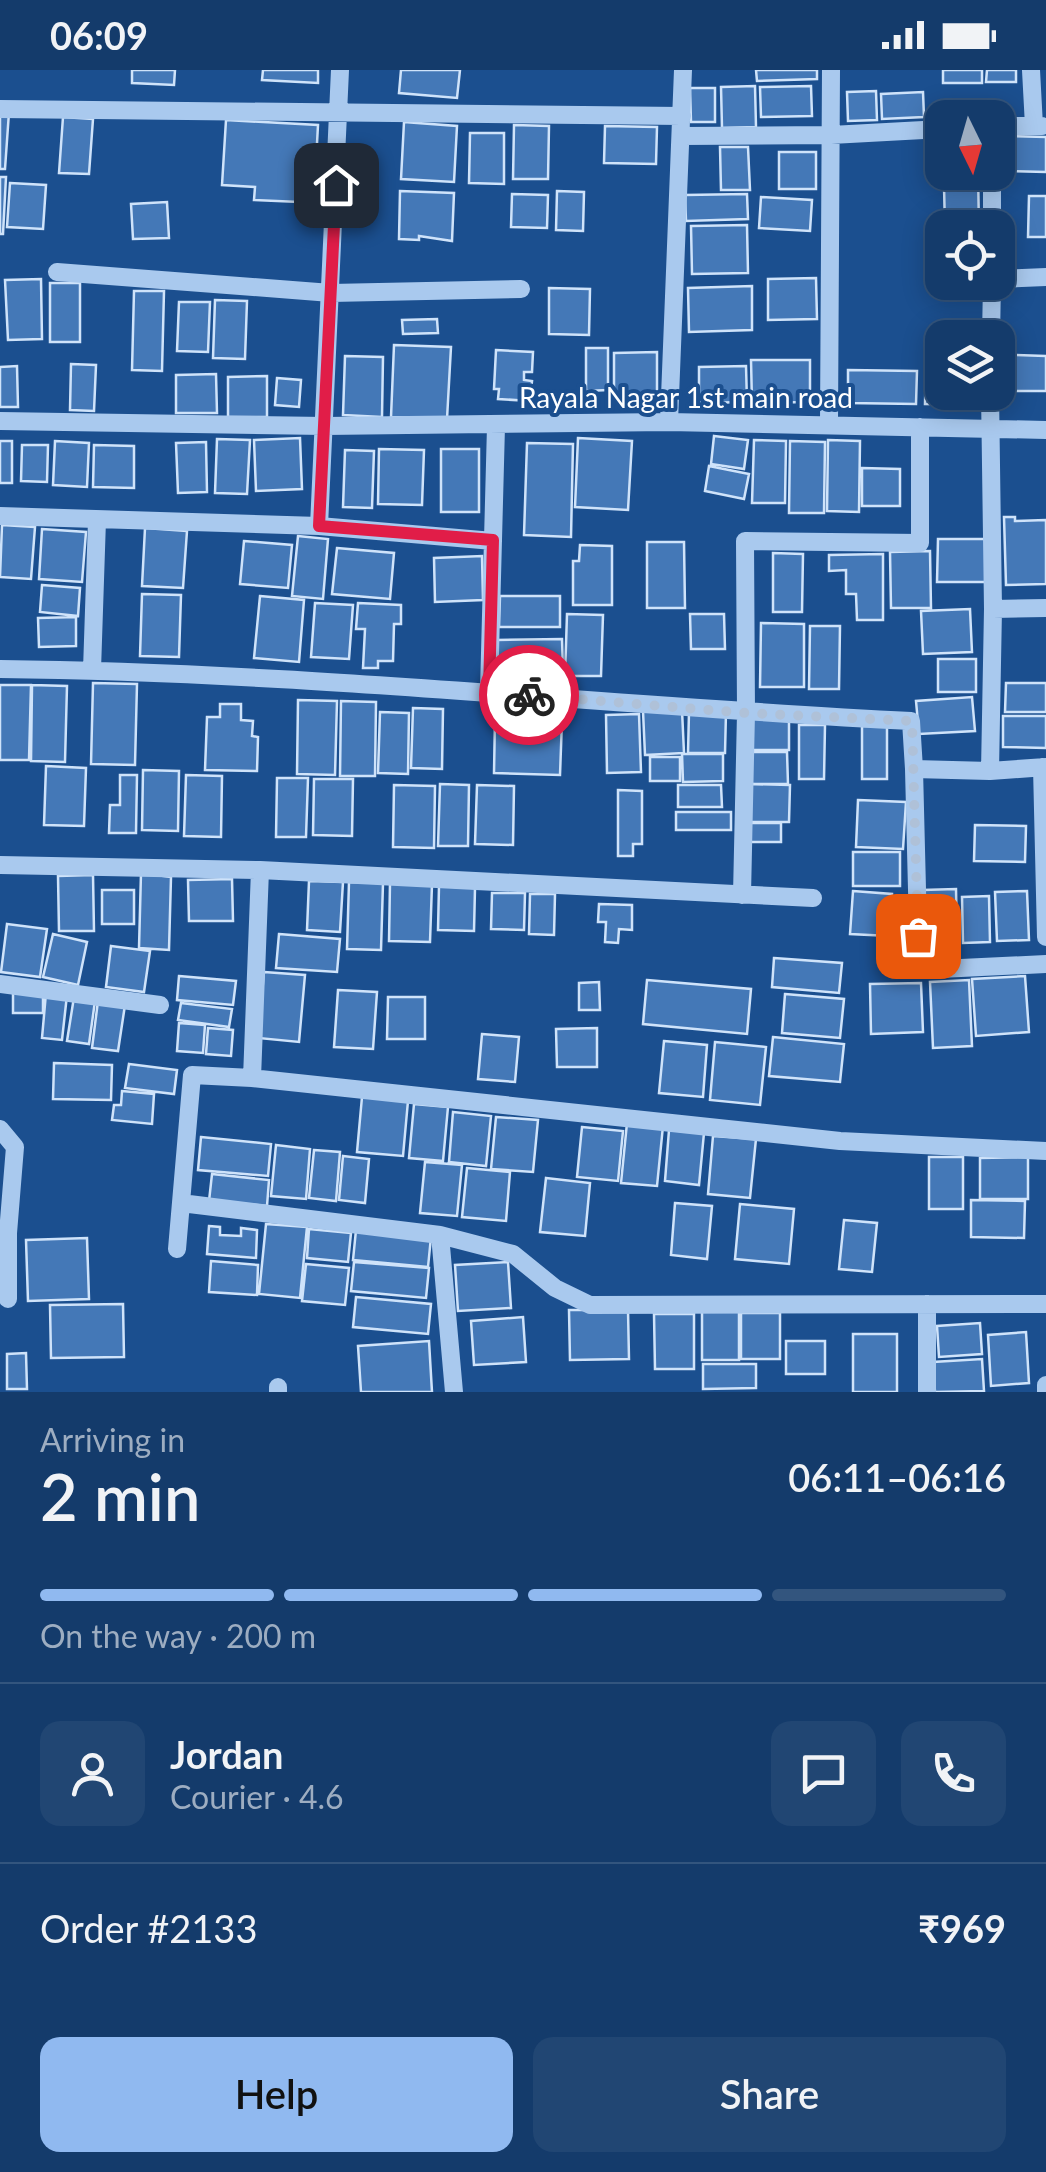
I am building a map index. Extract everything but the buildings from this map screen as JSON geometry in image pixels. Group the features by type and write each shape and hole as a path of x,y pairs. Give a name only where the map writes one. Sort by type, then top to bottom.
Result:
{"street":[{"path":"319,526 340,70"},
{"path":"669,422 683,70"},
{"path":"828,423 831,70"},
{"path":"1031,70 1040,126"},
{"path":"0,109 682,116"},
{"path":"681,136 830,136 925,130"},
{"path":"57,272 331,293 522,289"},
{"path":"1015,279 1046,277"},
{"path":"990,410 990,771"},
{"name":"Rayala Nagar 1st main road","path":"0,422 325,426 828,423 1046,430"},
{"path":"489,691 496,426"},
{"path":"742,895 744,541 920,543 920,427"},
{"path":"0,516 319,526 493,540"},
{"path":"92,670 97,520"},
{"path":"992,609 1046,608"},
{"path":"0,669 92,670 489,691 746,713 912,721 919,970 1046,964"},
{"path":"914,770 990,771 1044,766 1046,937"},
{"path":"0,865 260,870 814,898"},
{"path":"252,1078 260,870"},
{"path":"0,984 160,1005"},
{"path":"177,1249 192,1075 252,1078 840,1141 1046,1151"},
{"path":"0,1129 15,1147 4,1233 8,1299"},
{"path":"181,1203 440,1234 513,1254 555,1288 590,1304 1046,1304"},
{"path":"440,1234 454,1392"},
{"path":"927,1304 927,1392"}],"way so far":[{"path":"529,695 746,713 912,721 918,936"}],"route":[{"path":"336,185 319,526 493,540 489,691 529,695"}]}
